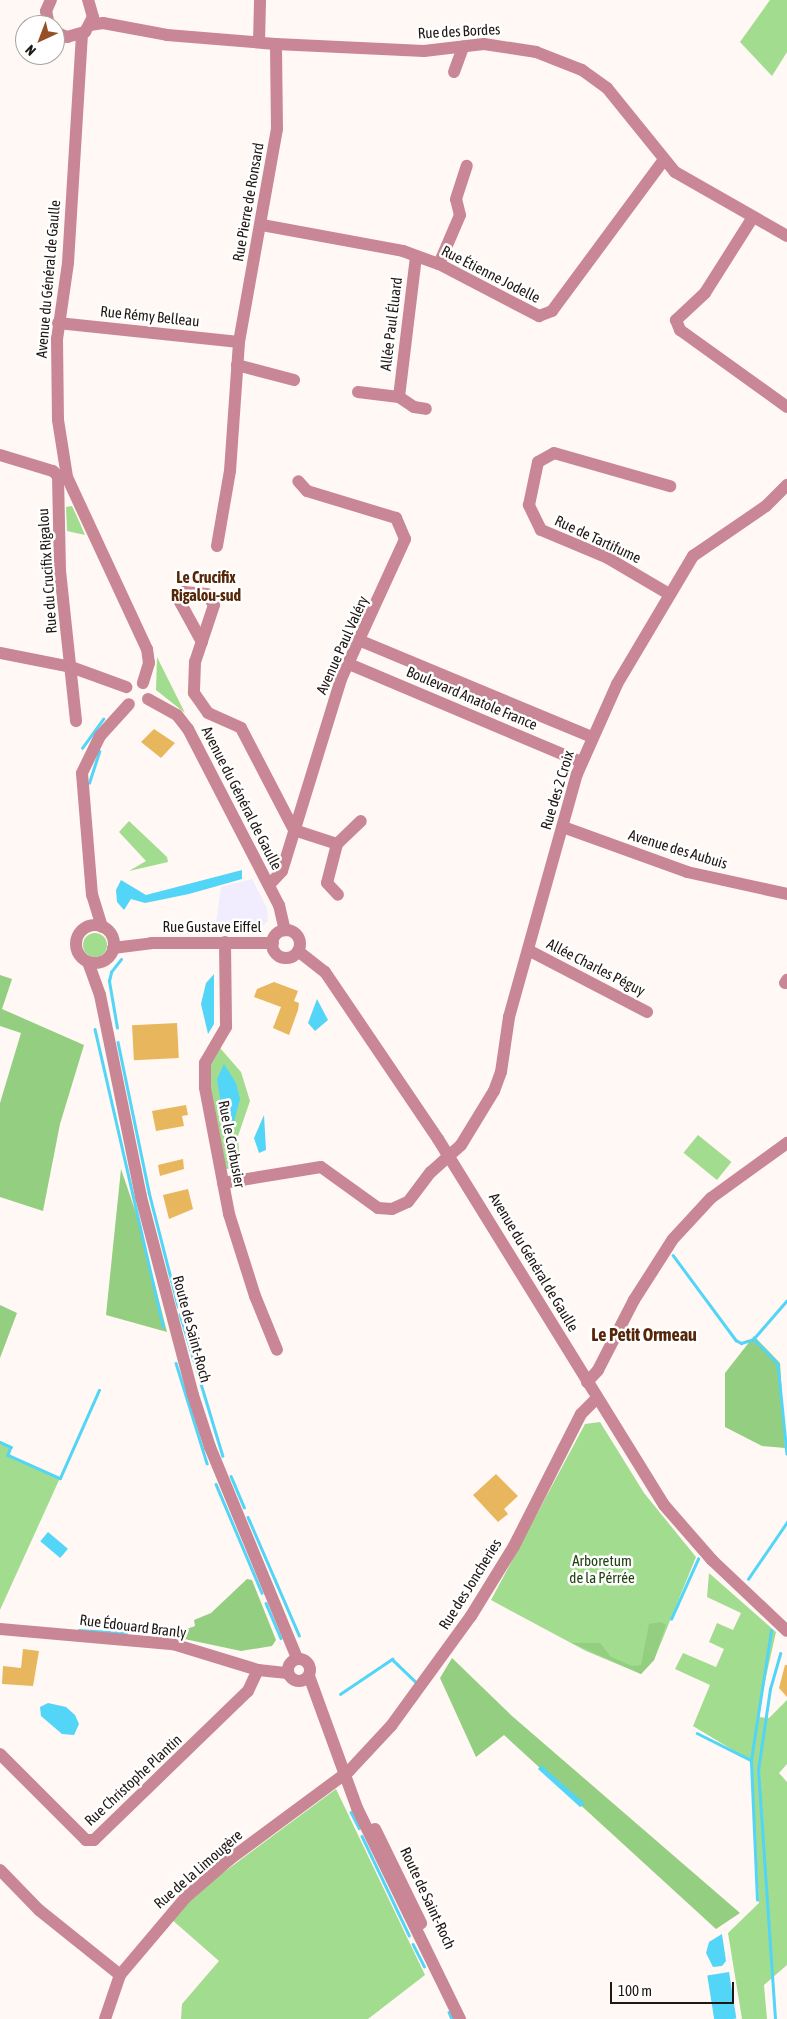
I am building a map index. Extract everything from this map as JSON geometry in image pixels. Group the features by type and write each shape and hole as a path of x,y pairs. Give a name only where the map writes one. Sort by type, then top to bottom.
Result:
{"street":[{"path":"36,0 48,5"},
{"path":"259,42 260,0"},
{"name":"Rue des Bordes","path":"90,2 125,28"},
{"name":"Avenue du Général de Gaulle","path":"90,2 81,68 68,263 58,323 56,386 63,466 75,498 148,649 149,663 143,683"},
{"name":"Rue des Bordes","path":"65,34 86,30 103,23 125,28 276,44 424,51 510,45 582,70 611,92 663,161 691,183 787,236"},
{"name":"Avenue du Général de Gaulle","path":"65,42 81,68"},
{"name":"Rue Pierre de Ronsard","path":"217,546 230,471 239,342 262,225 277,129 276,44"},
{"path":"454,72 463,47"},
{"name":"Rue Étienne Jodelle","path":"262,225 416,256 439,264 523,309 540,316 547,315 663,161"},
{"path":"439,264 460,215 456,199 467,166"},
{"path":"753,217 705,293 676,320 680,330 787,406"},
{"name":"Allée Paul Éluard","path":"399,397 416,256"},
{"name":"Rue Rémy Belleau","path":"58,323 239,342"},
{"path":"237,365 294,380"},
{"path":"358,392 399,397 414,408 426,409"},
{"name":"Rue de Tartifume","path":"669,594 608,558 541,530 529,506 538,462 554,453 670,486"},
{"name":"Rue du Crucifix Rigalou","path":"0,455 54,470 58,476 60,564 76,721"},
{"name":"Avenue Paul Valéry","path":"269,885 280,875 349,664 403,549 404,531 396,518 307,491 298,482"},
{"name":"Rue des 2 Croix","path":"222,1183 321,1167 378,1208 392,1210 408,1202 431,1172 462,1145 494,1091 510,1017 530,951 581,762 617,684 652,630 669,594 700,549 766,506 787,485"},
{"name":"Boulevard Anatole France","path":"361,641 592,737"},
{"path":"202,642 193,674 194,693 208,713 241,728 294,830 337,844"},
{"path":"0,653 71,667 126,687"},
{"name":"Boulevard Anatole France","path":"349,664 581,762"},
{"path":"132,682 143,683 148,688 148,699 140,706 129,704 125,698 126,687 132,682"},
{"name":"Avenue du Général de Gaulle","path":"148,699 167,708 184,722 269,885 285,930"},
{"path":"92,895 76,947 88,962 103,961 112,942 102,926 92,895 82,773 100,736 129,704"},
{"path":"338,895 327,883 337,844 362,821"},
{"name":"Avenue des Aubuis","path":"563,826 687,872 787,894"},
{"path":"83,929 102,926"},
{"path":"285,930 297,934 298,951 292,956 280,956 272,943 275,936 285,930"},
{"name":"Rue Gustave Eiffel","path":"112,942 272,943"},
{"name":"Rue le Corbusier","path":"225,942 226,1028 206,1058 204,1075 222,1183 255,1296 277,1350"},
{"name":"Avenue du Général de Gaulle","path":"298,951 325,972 450,1157 644,1476 688,1534 737,1586 787,1631"},
{"name":"Allée Charles Péguy","path":"530,951 647,1012"},
{"name":"Route de Saint-Roch","path":"100,995 103,961"},
{"name":"Route de Saint-Roch","path":"88,962 100,995 141,1197 193,1395 210,1447 297,1658 310,1665 304,1679 354,1795 462,2019"},
{"path":"587,1382 598,1370 634,1300 673,1239 711,1198 787,1143"},
{"name":"Rue des Joncheries","path":"346,1773 391,1726 471,1616 514,1546 581,1414 597,1398"},
{"name":"Rue Édouard Branly","path":"0,1629 173,1644 258,1670 288,1673"},
{"path":"297,1658 288,1665 288,1673 304,1679"},
{"name":"Rue Christophe Plantin","path":"0,1754 86,1840 94,1840 248,1691 258,1670"},
{"name":"Rue de la Limougère","path":"105,2019 120,1976 185,1898 346,1773"},
{"path":"0,1870 39,1910 120,1976"}],"shaded area":[{"path":"252,879 267,908 268,921 259,929 215,930 221,887"}],"green space":[{"path":"770,0 787,0 787,52 772,76 740,42"},
{"path":"72,506 85,535 67,531 66,507"},
{"path":"157,657 185,713 156,690"},
{"path":"129,821 167,857 168,862 129,871 146,861 119,832"},
{"path":"95,933 103,937 107,945 103,953 95,957 87,953 83,945 87,937"},
{"path":"0,975 12,979 2,1009 84,1045 60,1124 43,1211 0,1197 0,1103 21,1033 0,1026"},
{"path":"220,1048 241,1072 250,1101 238,1136 240,1166 223,1170 209,1083 211,1059"},
{"path":"698,1135 731,1162 717,1180 684,1153"},
{"path":"121,1169 139,1222 167,1332 106,1315"},
{"path":"0,1305 17,1313 0,1358"},
{"path":"754,1336 780,1363 785,1448 762,1446 725,1427 725,1373"},
{"name":"Arboretum de la Pérrée","path":"600,1422 644,1493 696,1557 654,1660 641,1674 586,1651 491,1600 585,1424"},
{"path":"0,1442 11,1447 8,1455 60,1478 0,1610"},
{"path":"709,1573 776,1632 757,1717 769,1718 787,1700 787,1764 779,1773 787,1782 787,1965 764,1985 767,2019 742,2019 728,1933 759,1903 751,1761 693,1726 710,1685 675,1669 683,1653 716,1667 724,1649 709,1642 717,1623 733,1630 741,1613 707,1597"},
{"path":"247,1579 252,1580 276,1640 272,1646 241,1651 175,1637 176,1633 195,1626 194,1620 211,1613"},
{"path":"661,1622 666,1625 654,1660 641,1674 572,1643 600,1643 611,1657 632,1666 641,1665 649,1624"},
{"path":"452,1658 512,1716 740,1913 716,1929 504,1735 476,1757 440,1678"},
{"path":"336,1789 425,1975 368,2019 181,2019 182,2004 219,1961 170,1918 216,1878"}],"water":[{"path":"242,870 242,879 189,894 145,903 131,899 124,910 117,902 116,890 121,880 146,895"},
{"path":"214,974 214,1024 208,1034 201,1004 206,983"},
{"path":"317,999 328,1020 315,1031 308,1023"},
{"path":"224,1064 236,1083 240,1099 231,1133 233,1152 229,1154 217,1079"},
{"path":"264,1115 266,1150 259,1153 254,1138"},
{"path":"48,1532 68,1549 60,1558 40,1541"},
{"path":"48,1703 66,1707 75,1715 79,1724 74,1735 62,1734 41,1716 40,1707"},
{"path":"541,1765 584,1805 580,1807 538,1769"},
{"path":"722,1934 726,1961 722,1966 713,1967 706,1953 709,1942"},
{"path":"729,1972 736,2018 714,2019 707,1975"}],"building":[{"path":"154,729 175,743 161,758 141,742"},
{"path":"274,982 298,991 294,1001 299,1003 298,1010 289,1035 273,1028 281,1007 254,997 257,989"},
{"path":"177,1023 179,1058 134,1060 132,1025"},
{"path":"186,1105 188,1115 182,1116 184,1126 156,1131 152,1111"},
{"path":"183,1159 184,1169 160,1176 158,1165"},
{"path":"188,1189 193,1209 169,1219 163,1195"},
{"path":"496,1474 518,1496 504,1509 508,1514 498,1522 473,1495"},
{"path":"23,1649 39,1651 33,1686 2,1684 3,1666 21,1668"},
{"path":"785,1665 787,1665 787,1697 779,1688"}],"waterway":[{"path":"82,748 103,719"},
{"path":"89,783 99,752"},
{"path":"117,1028 109,981 111,972 121,959"},
{"path":"95,1029 163,1326"},
{"path":"118,1042 149,1192 178,1306"},
{"path":"673,1255 736,1340 741,1343 754,1339"},
{"path":"787,1301 754,1339 778,1364 787,1454"},
{"path":"180,1314 223,1456"},
{"path":"176,1363 207,1463"},
{"path":"0,1442 11,1447 8,1455 60,1478 99,1390"},
{"path":"231,1476 244,1507"},
{"path":"216,1484 262,1593"},
{"path":"248,1517 299,1635"},
{"path":"748,1579 787,1522"},
{"path":"671,1619 698,1559"},
{"path":"266,1603 281,1638"},
{"path":"79,1630 126,1633"},
{"path":"757,1900 751,1760 771,1631"},
{"path":"775,2019 758,1770 770,1689 780,1653"},
{"path":"340,1694 392,1659 416,1682"},
{"path":"697,1733 751,1760"},
{"path":"351,1812 359,1828"},
{"path":"362,1836 409,1935"},
{"path":"413,1944 424,1966"},
{"path":"449,2012 452,2019"}],"district":[{"name":"Le Crucifix Rigalou-sud","path":"206,586"},
{"name":"Le Petit Ormeau","path":"644,1335"}]}
